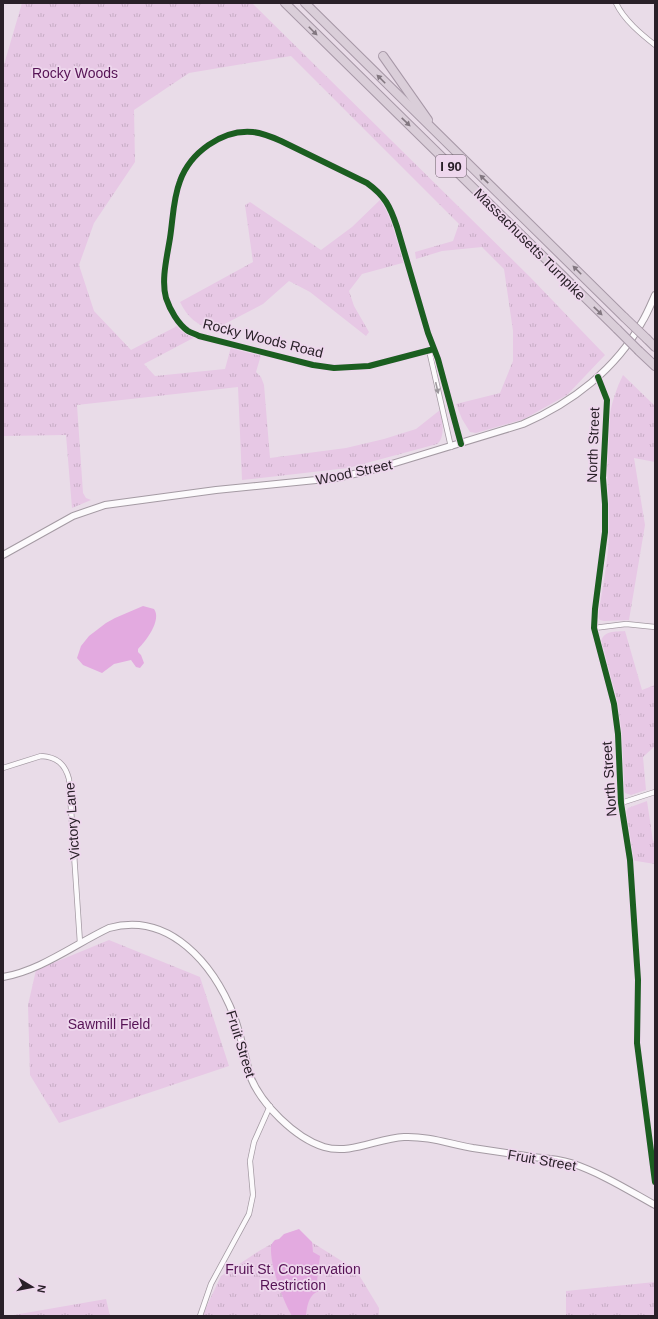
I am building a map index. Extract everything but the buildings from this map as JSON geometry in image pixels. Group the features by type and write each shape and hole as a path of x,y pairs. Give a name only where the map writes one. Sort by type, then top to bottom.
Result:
{"highway":[{"name":"Massachusetts Turnpike","path":"285,3 655,366"},
{"name":"Massachusetts Turnpike","path":"305,3 655,347"},
{"path":"383,56 437,134"}],"street":[{"path":"616,3 638,30 655,45"},
{"name":"Rocky Woods Road","path":"431,350 368,366 334,368 313,365 200,336 189,331 175,316 166,299 164,288 165,270 176,194 185,170 192,159 204,148 225,137 236,133 252,132 269,135 366,183 379,192 395,220 428,333 450,447"},
{"name":"Wood Street","path":"3,555 73,516 105,506 216,490 336,478 372,470 513,428 544,415 573,397 598,377 615,360 637,329 655,295"},
{"name":"Rocky Woods Road","path":"431,350 438,359 461,444"},
{"name":"North Street","path":"598,377 607,400 603,478 605,532 594,628 614,704 618,734 621,803 630,860 635,935 638,986 637,1043 655,1182"},
{"path":"594,628 626,624 655,626"},
{"name":"Victory Lane","path":"3,768 42,756 47,756 60,762 70,779 80,942"},
{"path":"621,803 655,792"},
{"name":"Fruit Street","path":"3,977 12,976 28,970 80,942 109,928 119,925 144,926 161,931 186,946 207,967 222,990 237,1025 254,1086 270,1106 290,1126 312,1142 326,1148 339,1150 387,1139 414,1137 495,1152 559,1160 585,1168 618,1184 655,1205"},
{"path":"200,1316 211,1284 249,1214 253,1195 250,1161 254,1142 270,1106"}],"green space":[{"name":"Rocky Woods","path":"22,3 252,3 530,277 605,355 567,395 524,419 476,433 470,432 462,419 456,404 500,393 513,361 513,331 504,269 482,247 442,251 416,259 415,252 453,241 459,224 291,56 189,73 134,110 135,162 94,223 79,265 94,311 131,350 181,324 197,336 144,364 155,376 225,369 231,347 261,355 256,372 261,377 264,385 270,458 346,448 384,439 416,429 440,410 443,428 442,437 437,444 348,468 242,480 238,387 77,405 83,493 86,498 91,500 72,508 66,435 3,436 3,68"},
{"path":"382,198 389,207 406,262 362,274 349,291 354,306 369,332 366,336 310,292 289,281 263,304 213,330 202,326 194,320 186,312 180,302 253,262 245,205 250,202 321,250 352,227"},
{"path":"623,375 655,406 655,462 634,458 645,525 629,620 604,621 600,620 598,617 609,535 607,434 615,395"},
{"path":"625,631 642,690 655,685 655,746 643,757 646,790 631,795 625,793 622,787 618,714 601,643 604,636 610,632"},
{"path":"647,801 653,841 655,842 655,864 630,860 626,812 628,808"},
{"name":"Sawmill Field","path":"109,940 200,977 229,1066 59,1123 30,1075 28,1005 36,970"},
{"name":"Fruit St. Conservation Restriction","path":"294,1231 356,1270 379,1308 379,1316 202,1316 221,1276 259,1251"},
{"path":"655,1282 655,1316 566,1316 566,1291"},
{"path":"106,1299 110,1316 8,1316"}],"shaded area":[{"path":"143,606 154,609 156,619 149,636 138,649 144,663 140,668 136,667 131,660 114,664 102,673 83,665 77,658 81,646 89,636 115,618"},
{"path":"299,1229 312,1242 313,1252 320,1256 317,1281 320,1291 313,1294 311,1297 306,1316 292,1316 278,1283 271,1255 271,1247 275,1240 279,1239 284,1234"}],"cycle path":[{"path":"434,349 369,366 334,368 313,365 199,336 184,328 170,307 166,298 164,284 176,195 180,181 191,161 199,152 219,139 230,134 253,132 267,135 281,141 367,183 383,197 392,213 397,227 428,333 438,359 461,444"},
{"path":"598,377 607,400 603,478 605,532 594,628 614,704 618,734 621,803 630,860 638,980 637,1043 655,1182"}]}
